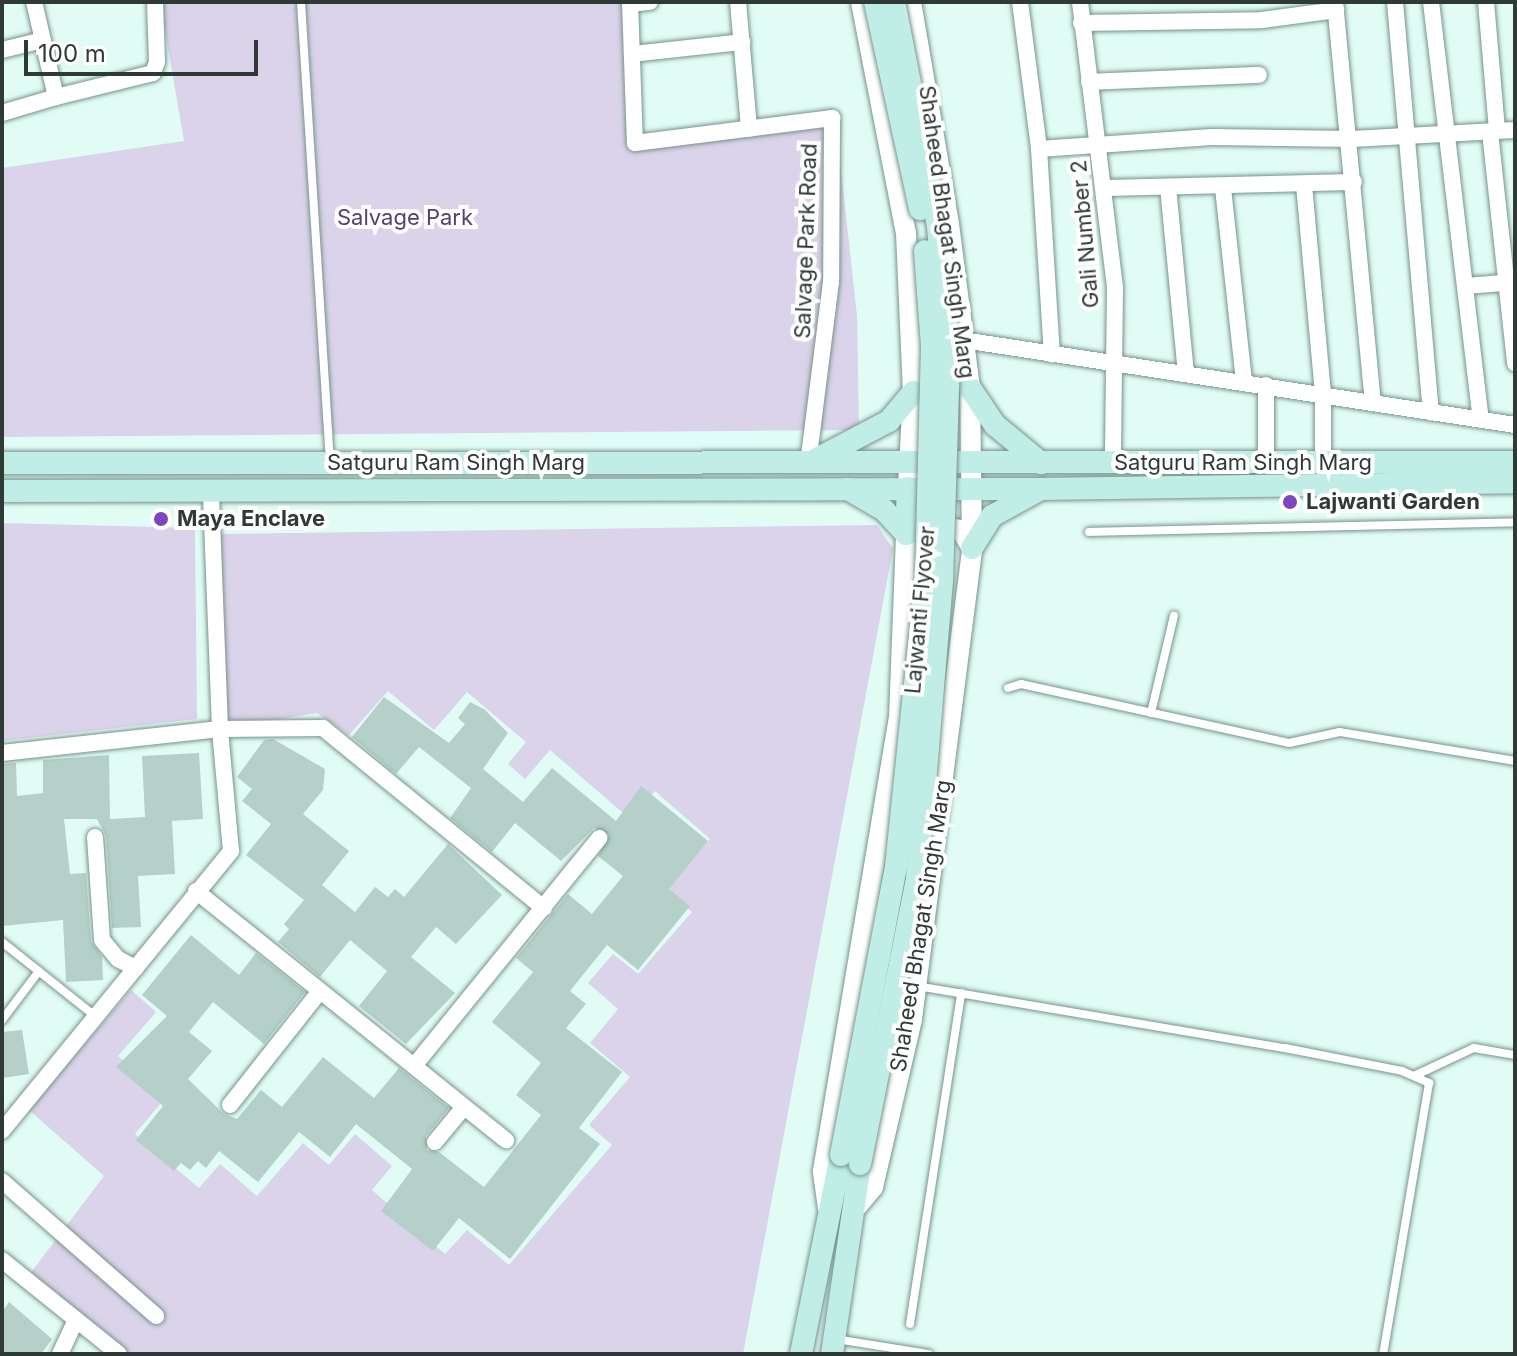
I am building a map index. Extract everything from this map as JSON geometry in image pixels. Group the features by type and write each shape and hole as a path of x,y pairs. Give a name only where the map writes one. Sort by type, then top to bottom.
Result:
{"main road":[{"name":"Lajwanti Flyover","path":"853,1211 851,1159 896,867 926,575 932,347 924,228 875,2"},
{"name":"Lajwanti Flyover","path":"829,1216 851,1159 917,878 942,581 949,370 938,226 894,2"},
{"path":"970,388 995,425 1041,463"},
{"path":"808,464 889,421 913,392"},
{"name":"Satguru Ram Singh Marg","path":"2,463 1515,462"},
{"name":"Satguru Ram Singh Marg","path":"2,491 1040,489 1515,482"},
{"path":"846,488 884,510 906,534"},
{"path":"906,534 908,488"},
{"path":"972,548 992,516 1040,489"},
{"name":"Shaheed Bhagat Singh Marg","path":"834,1347 853,1211"},
{"path":"801,1354 829,1216"}],"street":[{"path":"34,2 56,97"},
{"path":"2,113 153,73 157,62 155,2"},
{"path":"630,3 650,2"},
{"path":"738,2 749,129"},
{"path":"861,2 906,233 913,392 908,488"},
{"name":"Shaheed Bhagat Singh Marg","path":"853,1211 873,1187 917,986 972,548 970,388 949,224 911,2"},
{"path":"1020,2 1039,149 1052,355"},
{"name":"Gali Number 2","path":"1080,2 1115,288 1113,463"},
{"path":"1395,2 1431,412"},
{"path":"1431,2 1444,134 1481,420"},
{"path":"1486,2 1515,364"},
{"name":"Salvage Park Road","path":"630,3 635,143 832,118 831,282 808,464"},
{"path":"1081,23 1262,20 1335,6 1352,139 1373,403"},
{"path":"2,50 43,40"},
{"path":"632,54 742,42"},
{"path":"1089,82 1259,75"},
{"path":"1039,149 1099,142 1352,139 1515,130"},
{"path":"1104,188 1223,188 1354,182"},
{"path":"1304,185 1323,394 1323,463"},
{"path":"1168,187 1186,373"},
{"path":"1223,188 1244,382"},
{"path":"906,233 920,243 943,240 949,224"},
{"path":"1466,286 1510,282"},
{"path":"963,340 1515,425"},
{"path":"1266,385 1266,463"},
{"path":"2,1131 231,851 220,729 211,490"},
{"path":"829,1216 823,1171 899,718 906,534 917,522 961,530 972,548"},
{"path":"2,753 220,729 297,725 335,734 544,908"},
{"path":"95,837 102,940 118,959 136,968"},
{"path":"414,1066 599,838"},
{"path":"196,891 506,1140"},
{"path":"230,1105 320,991"},
{"path":"435,1142 464,1107"},
{"path":"2,1181 156,1316"},
{"path":"4,1266 119,1354"},
{"path":"60,1354 76,1319"}],"lane":[{"path":"301,2 330,463"},
{"path":"1089,532 1515,522"},
{"path":"1151,713 1174,616"},
{"path":"1008,688 1021,684 1289,743 1340,732 1515,761"},
{"path":"2,942 96,1017"},
{"path":"2,1020 39,971"},
{"path":"917,986 1416,1075 1432,1087 1383,1354"},
{"path":"910,1324 961,993"},
{"path":"1416,1075 1474,1048 1515,1055"},
{"path":"834,1347 929,1354"}],"green space":[{"name":"Salvage Park","path":"160,2 634,2 644,142 836,124 857,316 859,430 2,437 2,168 184,141"},
{"path":"2,523 195,528 197,719 2,741"},
{"path":"877,525 893,549 743,1354 116,1354 26,1279 104,1176 29,1110 131,990 156,1012 118,1056 166,1097 135,1134 199,1188 220,1164 257,1196 303,1143 329,1165 355,1134 392,1166 372,1190 445,1254 467,1230 509,1265 612,1145 589,1125 630,1077 590,1043 618,1009 588,983 613,954 638,974 692,912 666,890 710,839 655,791 630,819 550,750 525,779 508,764 526,742 467,692 434,730 388,691 349,735 317,713 225,728 221,534"}],"building":[{"path":"384,697 449,743 465,724 458,718 470,702 484,709 508,733 483,769 523,802 552,768 616,821 641,786 708,841 669,889 690,906 638,970 607,945 570,991 586,1004 566,1028 622,1072 579,1128 600,1144 510,1259 459,1218 433,1251 381,1211 412,1169 356,1124 330,1157 299,1132 258,1182 219,1151 206,1168 198,1161 190,1170 181,1163 174,1171 136,1140 163,1106 116,1067 167,1016 142,995 191,935 239,975 256,953 305,992 264,1044 213,1002 189,1032 212,1051 188,1079 224,1114 237,1119 261,1090 282,1107 323,1057 374,1098 399,1068 449,1108 426,1136 427,1150 439,1152 484,1187 541,1115 516,1095 541,1063 492,1022 533,972 516,958 568,894 592,914 623,876 598,856 609,835 594,828 561,861 515,823 492,852 450,818 471,788 419,747 396,774 352,737"},
{"path":"273,739 325,769 323,790 303,814 349,851 322,885 355,912 375,887 388,897 395,889 404,897 448,844 502,895 456,944 436,927 411,957 455,993 406,1044 359,1006 387,971 350,940 320,977 278,942 289,929 284,924 304,900 246,855 271,824 242,801 252,789 237,777 264,740"},
{"path":"199,753 203,819 172,821 175,874 138,876 141,927 112,928 106,836 97,819 64,819 70,874 86,873 91,941 102,957 103,980 66,982 63,920 2,926 2,764 16,763 17,796 43,793 43,760 109,755 110,819 145,817 142,756"},
{"path":"22,1030 29,1074 2,1078 2,1032"},
{"path":"9,1302 52,1339 41,1354 2,1354 2,1312"}],"place":[{"name":"Lajwanti Garden","path":"1290,502"},
{"name":"Maya Enclave","path":"161,519"}]}
